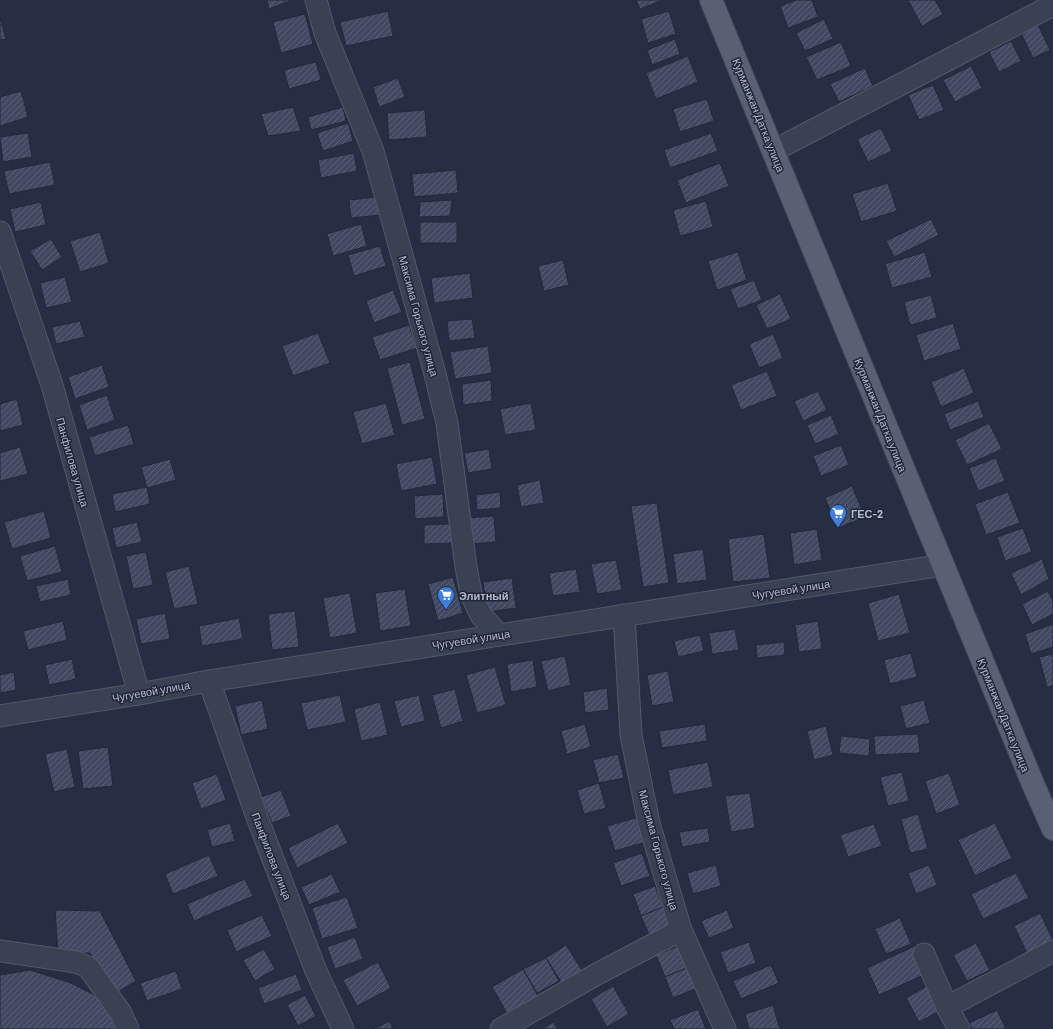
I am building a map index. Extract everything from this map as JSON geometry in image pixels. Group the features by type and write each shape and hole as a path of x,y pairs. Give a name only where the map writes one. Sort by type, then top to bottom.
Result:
{"main road":[{"name":"Курманжан Датка улица","path":"711,0 1033,784 1053,829"}],"street":[{"name":"Максима Горького улица","path":"316,0 325,33 373,151 434,370 447,423 466,568 471,594 481,614 499,635"},
{"path":"773,151 1053,5"},
{"name":"Панфилова улица","path":"0,232 52,385 139,694"},
{"name":"Чугуевой улица","path":"0,716 139,694 209,681 943,565"},
{"name":"Максима Горького улица","path":"624,615 631,735 649,823 681,930 725,1029"},
{"name":"Панфилова улица","path":"209,681 258,820 316,971 343,1029"},
{"path":"502,1029 597,974 681,930"},
{"path":"947,1007 1053,951"},
{"path":"0,952 76,962 88,967 121,1013 128,1029"},
{"path":"924,954 958,1029"}],"building":[{"path":"267,0 292,0 269,9"},
{"path":"636,0 663,0 640,9"},
{"path":"797,0 812,0 818,17 788,28 780,6"},
{"path":"908,0 935,0 943,14 922,26"},
{"path":"388,11 393,36 346,46 340,22"},
{"path":"669,11 676,34 648,43 641,19"},
{"path":"305,14 313,44 281,53 273,22"},
{"path":"0,17 6,39 0,40"},
{"path":"824,19 833,39 805,51 796,33"},
{"path":"1038,25 1050,50 1033,58 1021,33"},
{"path":"675,39 680,54 652,65 647,50"},
{"path":"1011,41 1021,61 999,72 989,52"},
{"path":"841,42 851,66 817,80 806,57"},
{"path":"688,56 698,82 656,99 646,73"},
{"path":"316,62 321,80 289,89 284,70"},
{"path":"971,66 982,88 955,102 943,80"},
{"path":"865,68 873,86 839,102 830,84"},
{"path":"398,78 405,97 379,107 373,87"},
{"path":"933,85 944,110 919,120 908,95"},
{"path":"21,91 28,117 0,126 0,97"},
{"path":"707,99 714,121 680,132 673,109"},
{"path":"293,107 301,131 268,136 261,114"},
{"path":"343,107 346,121 311,130 308,117"},
{"path":"425,110 427,137 389,140 387,113"},
{"path":"348,123 353,141 323,151 317,133"},
{"path":"881,128 892,151 868,162 857,139"},
{"path":"28,133 32,157 3,162 0,137"},
{"path":"711,133 718,151 670,168 664,150"},
{"path":"354,153 357,171 321,178 318,160"},
{"path":"50,162 55,185 9,194 4,171"},
{"path":"720,163 729,186 686,203 677,180"},
{"path":"456,170 458,193 414,197 412,174"},
{"path":"888,183 897,211 861,222 852,194"},
{"path":"377,197 380,215 351,218 349,200"},
{"path":"452,200 450,216 419,217 420,202"},
{"path":"706,201 713,227 680,236 673,210"},
{"path":"41,202 46,225 15,232 10,209"},
{"path":"931,219 939,235 894,257 886,241"},
{"path":"420,222 457,222 457,243 420,243"},
{"path":"361,224 367,246 333,256 327,234"},
{"path":"100,232 109,263 80,272 70,241"},
{"path":"51,239 62,257 42,270 30,251"},
{"path":"380,246 386,266 354,276 348,255"},
{"path":"738,252 747,280 717,290 708,261"},
{"path":"925,252 932,277 892,288 885,264"},
{"path":"563,260 569,285 544,291 538,266"},
{"path":"470,273 473,298 434,303 431,278"},
{"path":"65,277 72,302 46,308 40,283"},
{"path":"754,280 762,300 738,309 730,289"},
{"path":"393,290 402,312 374,323 366,301"},
{"path":"780,294 791,319 767,329 756,305"},
{"path":"931,295 937,318 910,325 904,302"},
{"path":"472,319 475,338 449,341 447,321"},
{"path":"80,321 85,337 56,344 52,327"},
{"path":"953,323 961,349 924,361 916,335"},
{"path":"409,325 417,348 380,360 372,337"},
{"path":"318,333 330,363 293,376 282,346"},
{"path":"773,334 783,358 759,368 749,344"},
{"path":"488,346 492,373 455,379 450,352"},
{"path":"410,362 425,419 402,425 387,368"},
{"path":"102,365 109,387 75,399 68,377"},
{"path":"964,368 974,393 941,407 931,382"},
{"path":"767,371 777,396 741,410 731,385"},
{"path":"491,380 492,401 463,405 462,384"},
{"path":"818,391 827,410 803,421 794,401"},
{"path":"107,395 115,420 87,430 79,405"},
{"path":"17,399 23,425 0,431 0,404"},
{"path":"978,401 984,417 950,430 944,414"},
{"path":"386,403 395,435 362,444 353,412"},
{"path":"531,403 536,430 505,435 500,409"},
{"path":"831,415 839,434 815,444 807,425"},
{"path":"989,423 1002,449 967,465 955,440"},
{"path":"128,425 134,444 95,456 89,437"},
{"path":"841,445 849,465 821,476 813,456"},
{"path":"20,447 28,474 0,481 0,453"},
{"path":"489,449 492,469 468,473 464,453"},
{"path":"432,457 437,484 401,491 396,464"},
{"path":"996,458 1005,481 978,491 969,468"},
{"path":"170,459 176,480 147,488 141,467"},
{"path":"540,480 544,503 521,507 517,485"},
{"path":"852,486 865,517 838,528 825,498"},
{"path":"147,487 150,504 115,512 112,494"},
{"path":"500,492 501,508 477,510 476,495"},
{"path":"1008,492 1020,523 986,535 975,504"},
{"path":"443,494 444,517 415,519 414,496"},
{"path":"657,503 669,583 643,587 631,506"},
{"path":"44,511 51,538 12,549 4,522"},
{"path":"494,516 496,542 468,544 466,518"},
{"path":"137,522 142,542 116,548 112,528"},
{"path":"450,524 452,543 424,544 424,525"},
{"path":"1023,528 1032,552 1005,561 997,537"},
{"path":"817,529 822,560 794,565 790,533"},
{"path":"764,534 770,578 733,582 728,539"},
{"path":"55,546 62,572 27,581 20,556"},
{"path":"703,549 707,580 677,584 673,554"},
{"path":"146,552 153,585 133,589 126,556"},
{"path":"1042,559 1049,579 1021,595 1011,573"},
{"path":"616,560 622,590 597,594 591,564"},
{"path":"189,566 198,604 174,609 165,572"},
{"path":"576,569 580,592 553,596 549,573"},
{"path":"453,577 463,613 438,621 428,584"},
{"path":"512,578 516,608 487,612 483,582"},
{"path":"68,579 71,595 40,602 36,586"},
{"path":"405,589 411,626 380,631 375,593"},
{"path":"1048,591 1053,601 1053,614 1032,625 1022,604"},
{"path":"350,593 357,633 330,638 323,598"},
{"path":"899,594 910,633 878,641 868,603"},
{"path":"295,611 299,647 272,650 268,614"},
{"path":"165,613 170,639 141,644 136,619"},
{"path":"239,618 243,639 202,646 199,626"},
{"path":"63,621 67,640 28,650 23,631"},
{"path":"818,621 822,649 799,652 795,625"},
{"path":"1053,624 1053,647 1031,654 1025,634"},
{"path":"735,629 739,650 712,654 709,633"},
{"path":"700,635 704,651 678,657 674,641"},
{"path":"784,642 785,655 757,658 756,645"},
{"path":"911,653 917,677 890,684 884,660"},
{"path":"1053,654 1053,686 1047,687 1039,657"},
{"path":"565,656 571,685 548,691 541,661"},
{"path":"72,659 76,679 49,685 45,665"},
{"path":"533,660 537,687 511,692 507,664"},
{"path":"495,667 506,705 477,713 466,675"},
{"path":"668,671 674,702 652,706 647,675"},
{"path":"14,672 16,690 0,693 0,675"},
{"path":"607,688 609,710 585,713 583,692"},
{"path":"455,689 463,721 441,728 432,695"},
{"path":"340,695 346,722 307,730 301,703"},
{"path":"419,695 425,721 401,727 394,701"},
{"path":"262,700 268,729 241,735 235,706"},
{"path":"924,700 930,723 906,729 900,706"},
{"path":"380,702 388,735 361,741 354,709"},
{"path":"585,724 591,747 567,754 561,731"},
{"path":"705,724 707,741 662,748 659,731"},
{"path":"826,726 833,755 814,760 807,731"},
{"path":"918,734 920,753 875,755 874,736"},
{"path":"841,736 870,739 869,756 839,753"},
{"path":"108,747 113,786 83,789 78,751"},
{"path":"67,749 75,787 54,792 45,754"},
{"path":"618,754 624,778 599,783 593,760"},
{"path":"708,762 713,787 673,795 668,770"},
{"path":"902,772 909,801 888,806 880,777"},
{"path":"949,773 960,805 936,814 925,781"},
{"path":"217,774 226,800 201,809 192,783"},
{"path":"599,783 606,808 584,814 577,790"},
{"path":"281,790 291,816 272,823 261,797"},
{"path":"750,793 755,828 731,832 725,796"},
{"path":"918,814 928,849 910,853 901,819"},
{"path":"639,817 646,842 615,851 607,826"},
{"path":"230,823 235,841 212,847 207,830"},
{"path":"338,823 348,843 297,868 288,848"},
{"path":"995,823 1012,858 975,876 958,840"},
{"path":"874,824 882,846 848,857 840,835"},
{"path":"708,828 710,842 682,847 679,832"},
{"path":"642,853 650,876 621,886 613,863"},
{"path":"209,855 218,876 173,894 165,874"},
{"path":"716,865 721,886 693,894 687,873"},
{"path":"929,865 937,885 916,894 908,873"},
{"path":"1016,873 1029,898 983,919 971,894"},
{"path":"332,874 340,892 309,905 301,887"},
{"path":"245,879 253,896 194,921 187,904"},
{"path":"655,886 663,907 641,916 633,894"},
{"path":"347,897 358,928 322,939 312,908"},
{"path":"663,907 672,929 650,937 641,916"},
{"path":"55,910 100,911 136,981 111,996 90,953 58,954"},
{"path":"727,910 734,928 709,938 701,921"},
{"path":"1040,913 1053,940 1027,953 1014,926"},
{"path":"262,915 272,936 236,952 227,930"},
{"path":"900,918 911,944 886,954 875,929"},
{"path":"355,937 363,959 335,969 327,947"},
{"path":"749,942 756,963 728,973 720,952"},
{"path":"976,943 990,970 967,981 953,955"},
{"path":"566,945 585,975 565,988 546,958"},
{"path":"678,946 687,968 665,977 656,955"},
{"path":"915,946 928,973 879,995 867,968"},
{"path":"264,949 275,969 255,981 243,960"},
{"path":"546,958 559,981 537,993 523,969"},
{"path":"378,962 391,988 357,1006 343,980"},
{"path":"771,965 779,983 741,999 733,981"},
{"path":"687,968 695,989 673,998 665,977"},
{"path":"523,969 539,998 508,1015 492,987"},
{"path":"30,970 71,983 98,997 123,1029 0,1029 0,975"},
{"path":"176,971 182,989 147,1001 140,983"},
{"path":"296,974 302,990 264,1004 258,988"},
{"path":"929,985 942,1010 919,1022 906,998"},
{"path":"613,986 629,1014 607,1027 591,999"},
{"path":"305,995 316,1016 298,1026 287,1005"},
{"path":"773,1005 780,1029 749,1029 745,1014"},
{"path":"698,1009 706,1029 674,1029 670,1020"},
{"path":"997,1010 1006,1029 972,1029 969,1023"},
{"path":"390,1021 393,1029 373,1029"},
{"path":"553,1022 558,1029 542,1029"}],"place":[{"name":"ГЕС-2","path":"838,528"},
{"name":"Элитный","path":"446,610"}]}
